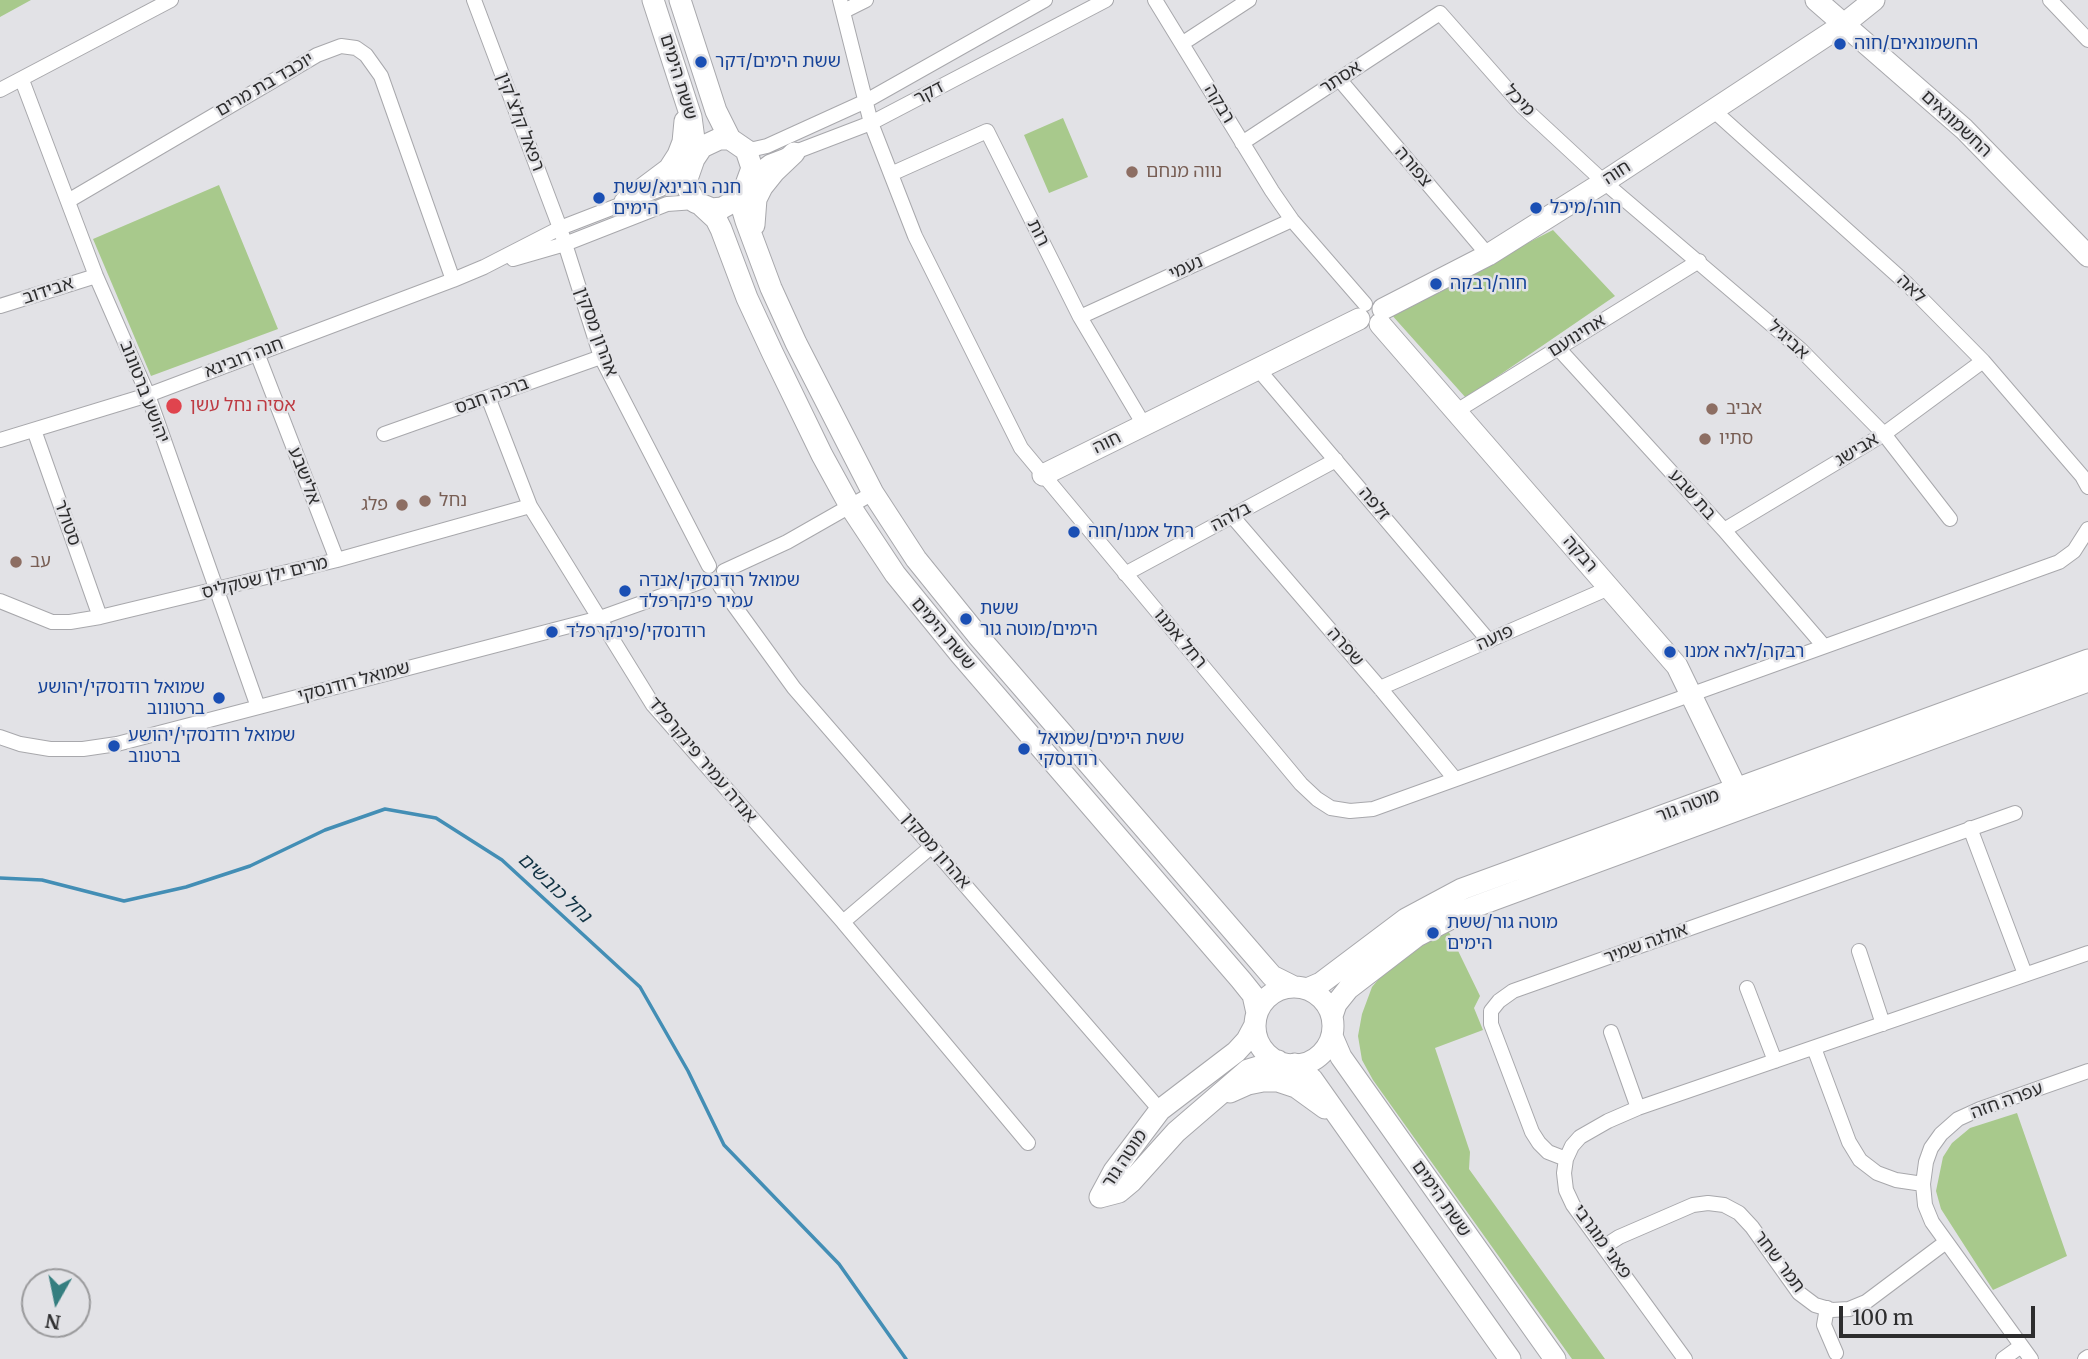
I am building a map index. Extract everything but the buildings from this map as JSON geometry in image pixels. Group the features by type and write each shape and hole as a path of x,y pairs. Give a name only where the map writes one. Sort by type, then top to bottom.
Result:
{"street":[{"path":"0,90 171,0"},
{"name":"רפאל קלצ'קין","path":"474,0 565,244"},
{"name":"ששת הימים","path":"653,0 691,117 694,159"},
{"name":"ששת הימים","path":"680,0 716,111 737,143"},
{"path":"842,6 866,0"},
{"name":"דקר","path":"737,143 754,149 767,146 866,101 1045,0"},
{"name":"דקר","path":"746,184 769,162 871,123 1105,0"},
{"name":"רבקה","path":"1155,0 1292,220 1677,666 1740,797"},
{"path":"1183,43 1250,0"},
{"name":"החשמונאים","path":"1816,0 1964,129 2088,256"},
{"name":"חוה","path":"1043,475 1488,255 1844,24 1874,0"},
{"path":"2050,0 2088,40"},
{"name":"רחל אמנו","path":"842,6 871,123 915,236 1021,448 1301,784 1317,799 1331,808 1350,811 1373,809 1691,695"},
{"name":"אסתר","path":"1242,143 1440,13"},
{"name":"מיכל","path":"1440,13 1524,107 1604,181"},
{"name":"יוכבד בת מרים","path":"68,201 317,55 341,47 356,48 366,55 381,76 453,280"},
{"name":"צפורה","path":"1339,79 1488,255"},
{"name":"יהושע ברטונוב","path":"22,80 96,276 148,395 257,707"},
{"path":"625,202 656,181 678,155 683,142 685,116 681,84"},
{"name":"לאה","path":"1713,110 1907,284 1983,361 2082,476 2088,487"},
{"name":"רות","path":"891,174 986,131 1080,317 1144,425"},
{"path":"712,141 737,143 751,159 746,184 731,205 712,209 699,204 688,189 687,179 694,159 702,147 712,141"},
{"path":"754,241 756,199 774,172 793,153"},
{"name":"חנה רובינא","path":"0,440 148,395 453,280 560,228 661,188 694,159"},
{"name":"אביגיל","path":"1604,181 1800,349 1884,434 1950,519"},
{"name":"ששת הימים","path":"746,184 741,204 796,343 873,493 916,559 979,637 1259,961 1272,975 1301,988"},
{"name":"חנה רובינא","path":"484,267 565,244 667,204 699,204"},
{"name":"ששת הימים","path":"699,204 716,219 747,298 778,366 850,506 888,564 912,597 1253,995 1256,1019"},
{"name":"נעמי","path":"1080,317 1292,220"},
{"name":"אהרון מסקין","path":"565,244 601,357 716,568"},
{"name":"אחינועם","path":"1455,412 1699,261"},
{"name":"אבידוב","path":"0,306 96,276"},
{"name":"בת שבע","path":"1558,348 1724,530 1823,645"},
{"name":"אלישבע","path":"257,353 337,560"},
{"name":"ברכה חבס","path":"384,435 601,357"},
{"name":"אבישג","path":"1724,530 1884,434 1983,361"},
{"name":"זלפה","path":"1258,369 1489,641"},
{"name":"אנדה עמיר פינקרפלד","path":"488,397 530,506 653,705 843,922 1028,1143"},
{"name":"סטולר","path":"34,430 100,617"},
{"name":"בלהה","path":"1125,574 1336,460"},
{"path":"716,568 725,577 720,586 711,588 703,581 704,571 787,542 873,493"},
{"name":"מרים ילן שטקליס","path":"0,601 52,622 100,617 337,560 530,506"},
{"name":"שפרה","path":"1232,516 1455,779"},
{"path":"1691,695 1823,645 2059,562 2074,551 2088,529"},
{"name":"שמואל רודנסקי","path":"0,737 20,744 50,748 83,749 117,744 600,618 703,581"},
{"name":"אהרון מסקין","path":"720,586 794,688 1160,1110"},
{"name":"פועה","path":"1380,688 1609,588"},
{"name":"מוטה גור","path":"1332,1026 1336,1004 1348,989 1418,936 1471,908 1740,797 2088,660"},
{"name":"מוטה גור","path":"1301,988 1321,983 1406,919 1462,889 2088,681"},
{"name":"אולגה שמיר","path":"1566,1159 1548,1152 1538,1143 1532,1132 1491,1024 1491,1011 1499,1001 1513,991 2015,813"},
{"path":"1970,828 2025,974"},
{"path":"843,922 931,846"},
{"path":"1859,951 1884,1024"},
{"path":"1566,1159 1580,1137 1638,1108 2088,953"},
{"path":"1352,1072 1346,1052 1345,1020 1347,1007 1360,979"},
{"path":"1301,988 1319,995 1327,1005 1332,1026 1327,1048 1318,1056 1307,1062 1286,1063 1261,1046 1256,1019 1263,1002 1272,994 1301,988"},
{"path":"1746,988 1774,1061"},
{"name":"מוטה גור","path":"1256,1019 1247,1040 1236,1052 1160,1110 1114,1171 1100,1196 1119,1192 1131,1182 1176,1132 1248,1070 1286,1063"},
{"name":"ששת הימים","path":"1332,1026 1341,1057 1555,1359"},
{"path":"1611,1032 1638,1108"},
{"path":"1814,1048 1849,1142 1860,1160 1877,1173 1896,1180 1923,1184"},
{"name":"ששת הימים","path":"1286,1063 1312,1079 1510,1359"},
{"name":"עפרה חזה","path":"2031,1359 1932,1222 1925,1205 1923,1184 1926,1162 1931,1148 1941,1134 1958,1119 2088,1072"},
{"path":"1213,1100 1248,1084 1278,1081 1296,1087 1338,1117"},
{"name":"פאני מוגרבי","path":"1566,1159 1566,1190 1573,1205 1685,1359"},
{"name":"תמר שחר","path":"1605,1246 1619,1237 1692,1205 1724,1205 1739,1213 1752,1227 1799,1293 1815,1304 1828,1308"},
{"path":"1836,1353 1824,1325 1828,1308 1849,1309 1866,1302 1946,1242"},
{"path":"2003,1359 2021,1346"}],"green space":[{"path":"0,0 31,0 0,17"},
{"path":"1063,118 1088,177 1049,193 1024,135"},
{"path":"219,185 278,329 151,376 93,239"},
{"path":"1553,230 1615,296 1466,398 1390,313"},
{"path":"1447,928 1480,996 1474,1008 1483,1030 1435,1048 1470,1152 1469,1169 1605,1359 1572,1359 1373,1080 1362,1060 1358,1036 1362,1014 1372,987 1386,970"},
{"path":"2017,1113 2067,1256 1993,1290 1941,1209 1936,1191 1943,1157 1952,1143 1970,1128"}],"waterway":[{"name":"נחל כובשים","path":"0,878 42,880 124,901 186,887 250,866 325,830 385,809 436,818 502,860 640,987 688,1071 724,1145 839,1264 906,1359"}],"place":[{"name":"החשמונאים/חוה","path":"1840,44"},
{"name":"ששת הימים/דקר","path":"701,62"},
{"name":"נווה מנחם","path":"1132,172"},
{"name":"חנה רובינא/ששת הימים","path":"599,198"},
{"name":"חוה/מיכל","path":"1536,208"},
{"name":"חוה/רבקה","path":"1436,284"},
{"name":"אסיה נחל עשן","path":"174,406"},
{"name":"אביב","path":"1712,409"},
{"name":"סתיו","path":"1705,439"},
{"name":"נחל","path":"425,501"},
{"name":"פלג","path":"402,505"},
{"name":"רחל אמנו/חוה","path":"1074,532"},
{"name":"עב","path":"16,562"},
{"name":"שמואל רודנסקי/אנדה עמיר פינקרפלד","path":"625,591"},
{"name":"ששת הימים/מוטה גור","path":"966,619"},
{"name":"רודנסקי/פינקרפלד","path":"552,632"},
{"name":"רבקה/לאה אמנו","path":"1670,652"},
{"name":"שמואל רודנסקי/יהושע ברטונוב","path":"219,698"},
{"name":"שמואל רודנסקי/יהושע ברטנוב","path":"114,746"},
{"name":"ששת הימים/שמואל רודנסקי","path":"1024,749"},
{"name":"מוטה גור/ששת הימים","path":"1433,933"}]}
